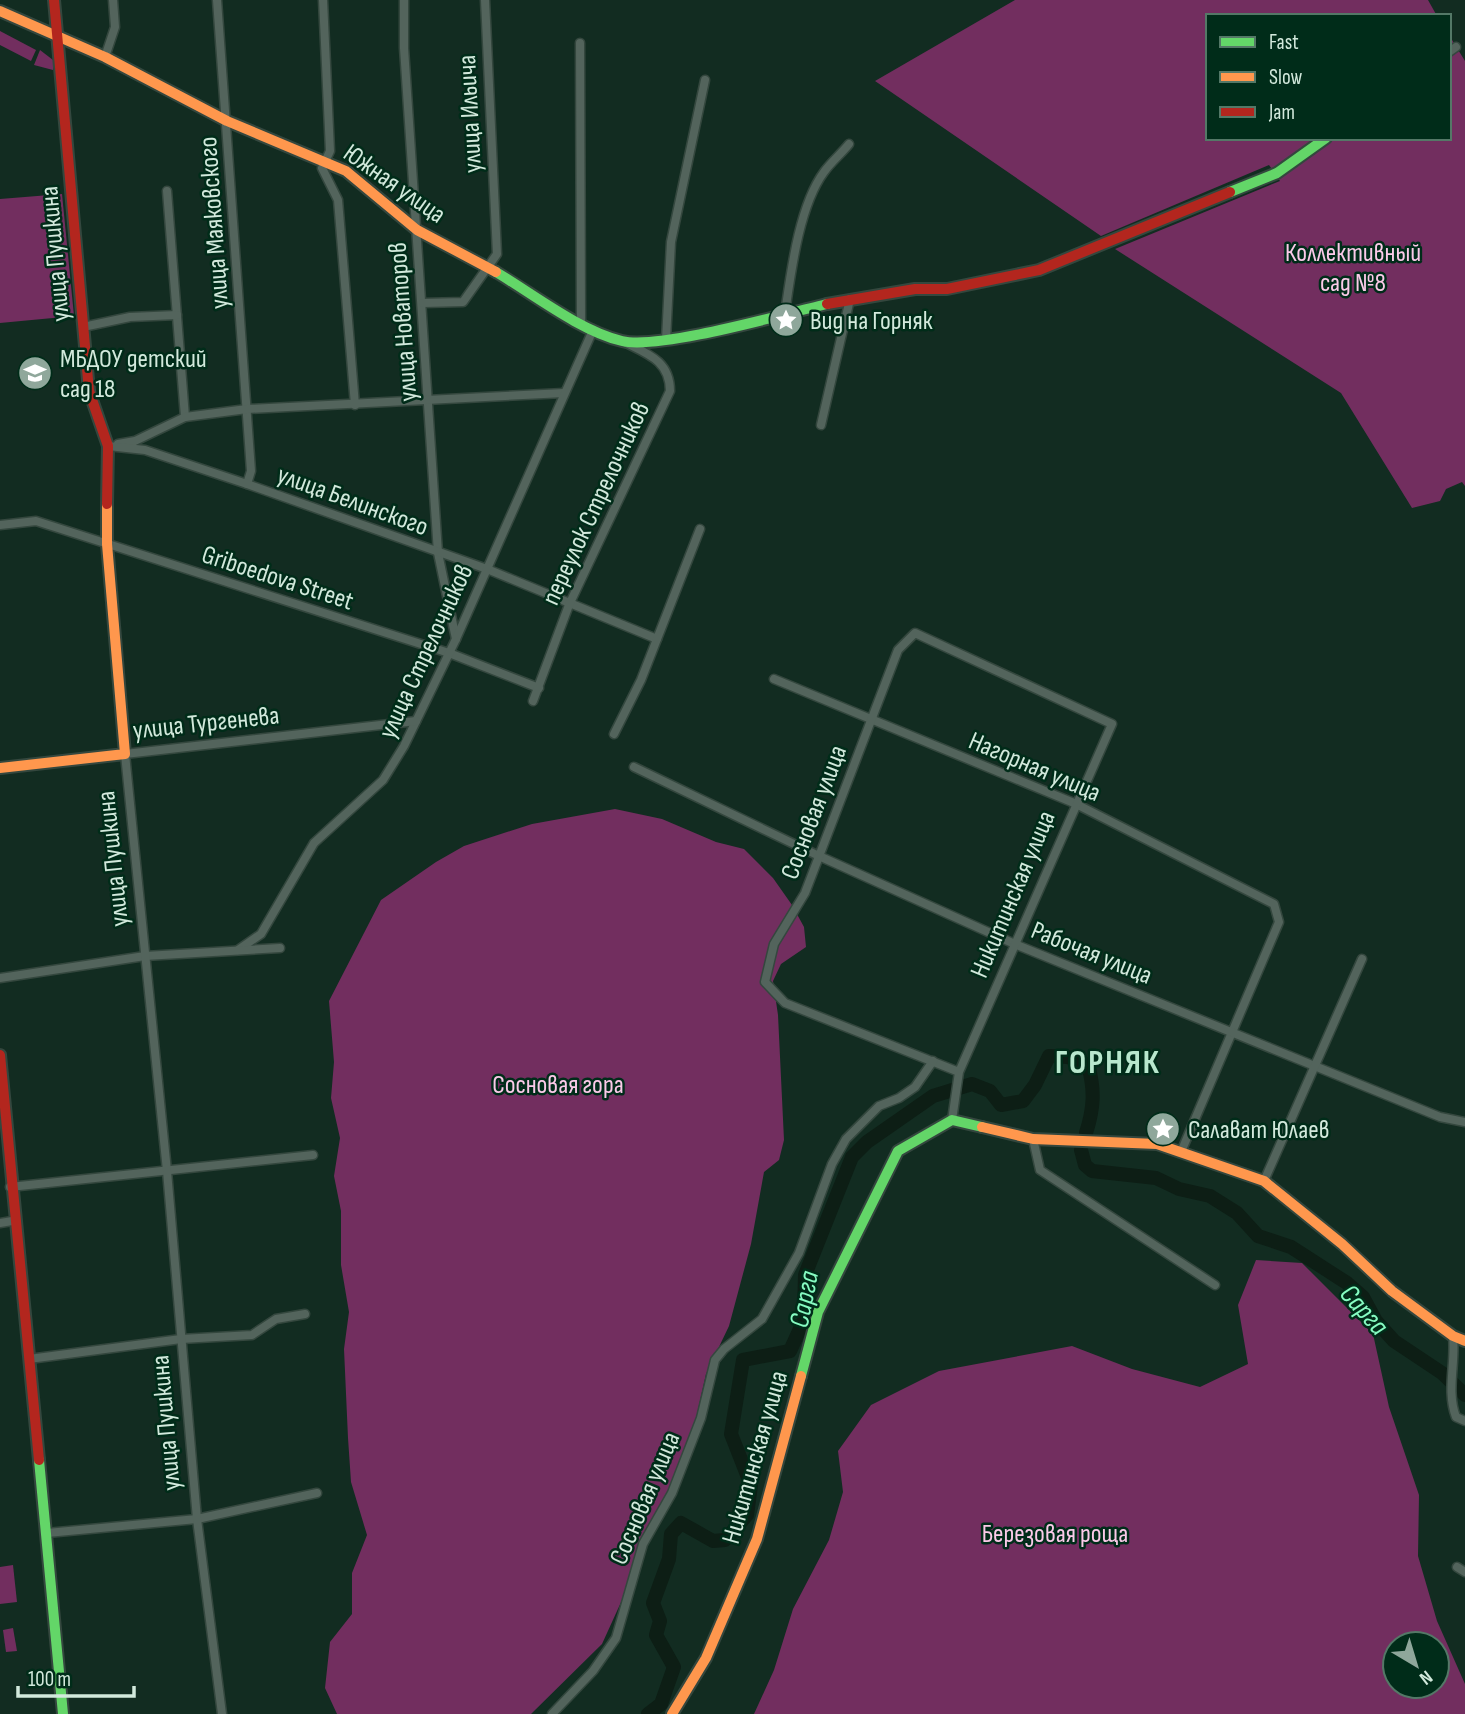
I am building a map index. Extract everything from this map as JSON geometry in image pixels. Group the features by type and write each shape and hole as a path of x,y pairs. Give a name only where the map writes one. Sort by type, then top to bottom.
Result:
{"street":[{"name":"улица Пушкина","path":"54,0 89,391 108,446 107,544 125,754 167,1171 197,1519 222,1714"},
{"path":"105,57 115,27 113,0"},
{"name":"улица Маяковского","path":"217,0 251,471 247,484"},
{"path":"323,0 330,151 322,168 338,200 355,405"},
{"name":"улица Новаторов","path":"404,0 404,48 438,553 456,639"},
{"name":"улица Ильича","path":"423,303 463,302 497,254 485,0"},
{"name":"Южная улица","path":"0,11 105,57 227,121 346,171 417,230 488,267 593,330 624,342 666,340 850,299 967,285 1039,270 1277,173 1323,140"},
{"path":"580,43 581,321"},
{"path":"666,340 671,242 705,80"},
{"path":"785,313 797,248 810,204 822,174 849,144"},
{"path":"167,191 185,417"},
{"path":"821,425 850,299"},
{"path":"83,327 130,317 177,315"},
{"name":"улица Стрелочников","path":"238,950 261,934 278,910 314,843 383,780 456,639 593,330"},
{"name":"переулок Стрелочников","path":"533,701 569,605 670,391 670,378 660,361 624,342"},
{"path":"108,446 135,441 185,417 247,409 564,393"},
{"name":"улица Белинского","path":"108,446 145,450 247,484 487,569 657,639"},
{"name":"Griboedova Street","path":"0,525 36,522 449,653 539,688"},
{"path":"614,734 641,680 700,530"},
{"name":"Сосновая улица","path":"933,1061 785,1003 765,982 774,944 805,893 898,650 915,634 1112,724"},
{"name":"Нагорная улица","path":"774,679 1074,803 1274,904 1279,922 1232,1032"},
{"name":"улица Тургенева","path":"0,768 416,720"},
{"name":"Никитинская улица","path":"672,1714 706,1658 757,1539 818,1312 898,1151 952,1120 959,1072 1017,944 1074,803 1112,724"},
{"name":"Рабочая улица","path":"634,767 819,856 1017,944 1440,1117 1465,1122"},
{"path":"0,978 145,956 280,948"},
{"path":"1264,1181 1362,959"},
{"path":"1181,1152 1232,1032"},
{"path":"0,1055 12,1221 29,1359 63,1714"},
{"path":"933,1061 959,1072"},
{"name":"Никитинская улица","path":"715,1360 724,1349 762,1319 799,1253 832,1164 846,1139 879,1106 899,1098 915,1087 933,1061"},
{"path":"952,1120 1033,1139 1157,1144 1264,1181 1342,1244 1392,1291 1453,1336 1465,1341"},
{"path":"1033,1139 1040,1170 1215,1285"},
{"path":"10,1187 313,1155"},
{"path":"0,1223 12,1221"},
{"path":"29,1359 181,1339 252,1335 276,1319 305,1314"},
{"path":"1453,1336 1450,1402 1456,1417 1465,1421"},
{"name":"Сосновая улица","path":"552,1714 593,1671 616,1639 643,1544 672,1493 701,1418 715,1360"},
{"path":"47,1533 197,1519 317,1493"}],"green space":[{"name":"Коллективный сад №8","path":"1015,0 1428,0 1436,14 1206,14 1206,140 1451,140 1451,38 1465,61 1465,486 1462,482 1446,489 1440,501 1412,508 1341,393 1115,249 1280,181 1269,165 1101,236 875,81"},
{"path":"0,31 36,50 31,61 0,45"},
{"path":"40,50 53,60 53,70 34,65"},
{"path":"62,194 74,316 0,323 0,199"},
{"name":"Сосновая гора","path":"615,809 662,819 716,842 744,849 773,878 804,927 806,947 781,964 773,981 778,1015 784,1140 779,1160 764,1172 751,1244 729,1326 706,1374 695,1423 669,1491 644,1534 622,1600 602,1644 531,1714 337,1714 325,1688 330,1642 352,1614 352,1573 367,1535 351,1482 344,1349 349,1312 341,1265 341,1211 334,1176 340,1138 331,1098 334,1062 329,1001 381,900 436,862 464,846 532,824"},
{"name":"Березовая роща","path":"1256,1260 1302,1263 1373,1334 1389,1407 1419,1495 1418,1556 1441,1630 1381,1630 1381,1700 1451,1700 1451,1652 1465,1684 1465,1714 754,1714 774,1670 793,1609 829,1540 843,1492 838,1451 871,1405 939,1371 1072,1346 1132,1369 1200,1387 1248,1364 1238,1305"},
{"path":"13,1565 17,1602 0,1604 0,1567"},
{"path":"13,1628 17,1651 6,1652 3,1630"}],"waterway":[{"name":"Сарга","path":"648,1714 661,1704 674,1667 656,1635 660,1621 653,1603 669,1559 671,1534 681,1523 713,1541 725,1540 747,1515 751,1485 731,1434 743,1360 790,1351 804,1320 805,1275 852,1157 867,1142 933,1096 972,1084 990,1091 1001,1105 1023,1101 1035,1085 1049,1056 1068,1057 1088,1065 1093,1099 1086,1133"},
{"name":"Сарга","path":"1081,1150 1085,1165 1092,1171 1156,1178 1179,1189 1210,1196 1237,1213 1258,1236 1291,1247 1347,1283 1363,1297 1376,1321 1394,1341 1442,1373 1465,1395"}],"traffic: fast":[{"path":"1230,192 1277,173 1323,140"},
{"path":"496,272 573,321 622,341 640,342 692,336 827,304"},
{"path":"801,1376 818,1312 898,1151 952,1120 982,1127"},
{"path":"39,1460 63,1714"}],"traffic: slow":[{"path":"0,11 105,57 227,121 346,171 417,230 496,272"},
{"path":"0,768 125,754 107,544 107,504"},
{"path":"982,1127 1033,1139 1157,1144 1264,1181 1342,1244 1392,1291 1453,1336 1465,1341"},
{"path":"672,1714 706,1658 757,1539 801,1376"}],"traffic: jam":[{"path":"54,0 89,391 108,446 107,504"},
{"path":"827,304 915,289 947,289 1039,270 1230,192"},
{"path":"0,1055 39,1460"}],"place":[{"name":"Вид на Горняк","path":"786,320"},
{"name":"МБДОУ детский сад 18","path":"35,373"},
{"name":"Салават Юлаев","path":"1163,1129"}],"district":[{"name":"ГОРНЯК","path":"1108,1061"}]}
